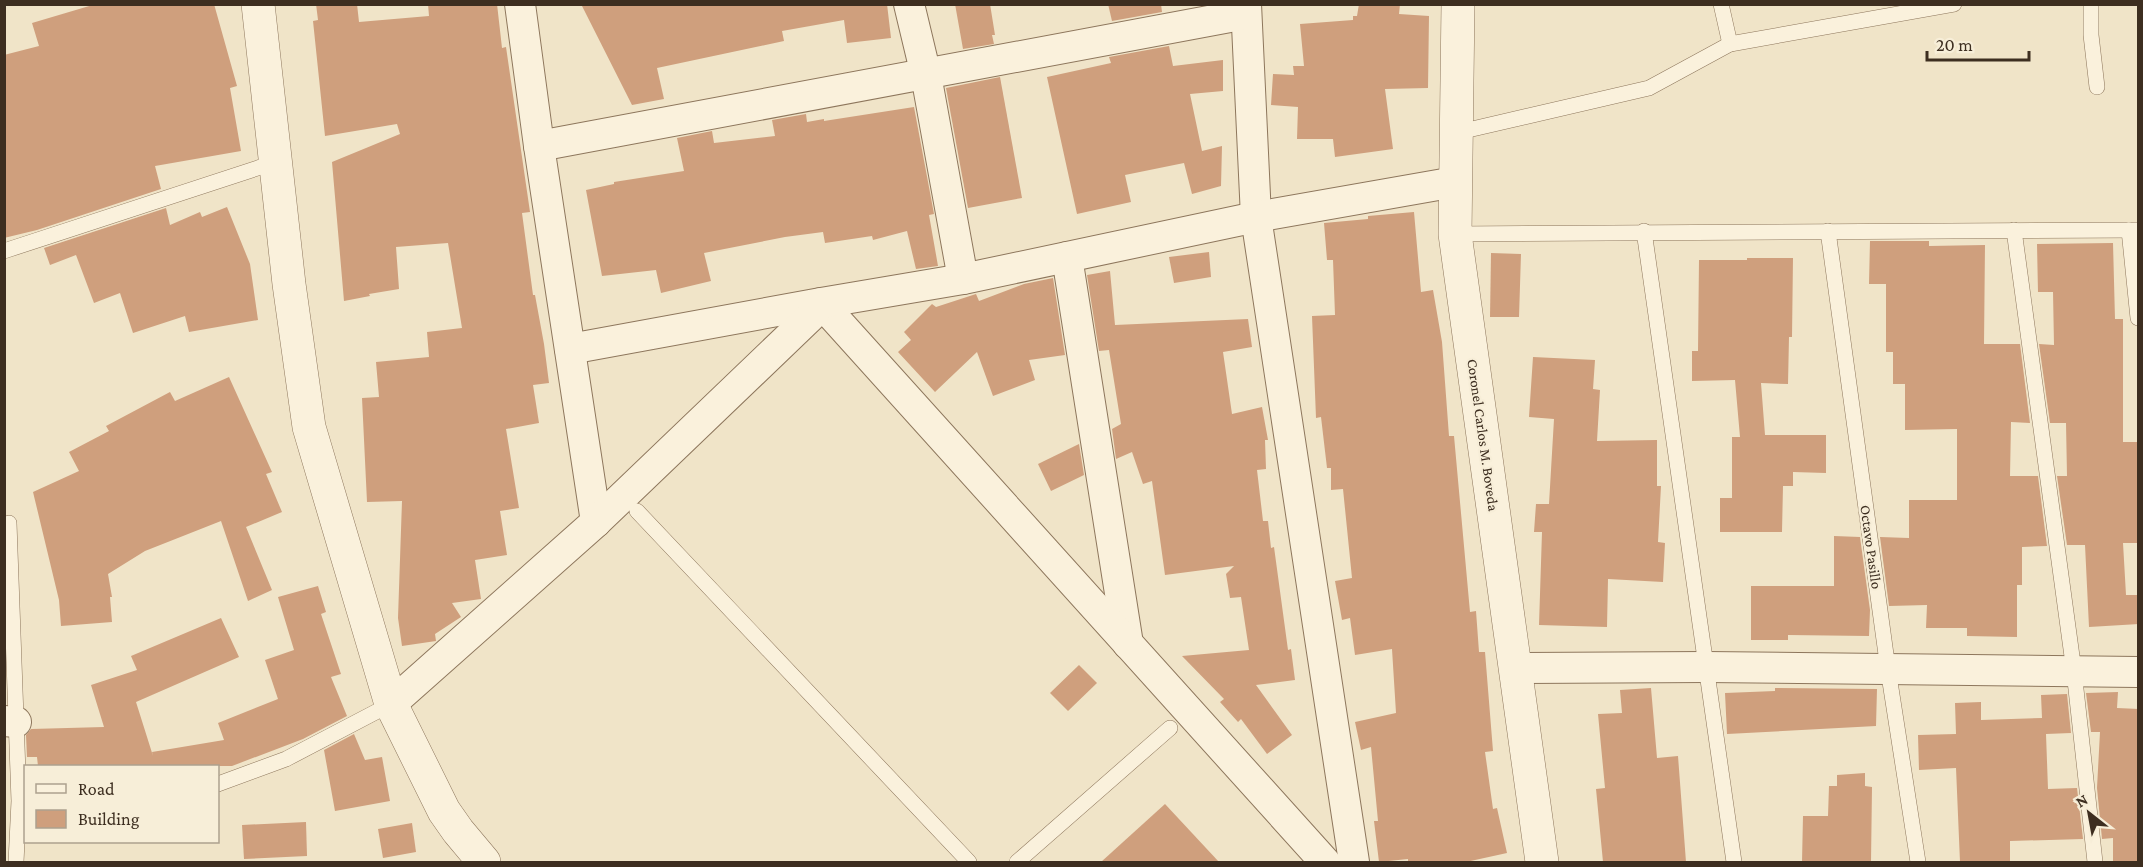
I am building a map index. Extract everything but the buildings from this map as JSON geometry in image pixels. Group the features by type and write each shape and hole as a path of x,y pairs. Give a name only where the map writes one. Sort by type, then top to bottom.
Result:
{"street":[{"path":"258,4 289,284 309,427 391,704 439,802 458,847 484,862"},
{"path":"520,4 539,146 596,522"},
{"path":"909,4 926,75 963,279"},
{"name":"Coronel Carlos M. Boveda","path":"1458,4 1455,234 1542,862"},
{"path":"539,146 926,75 1246,9 1256,217 1354,862"},
{"path":"570,349 963,279 1256,217 1455,182"},
{"path":"1067,257 1128,644"},
{"path":"391,704 596,522 810,317 821,303"},
{"path":"821,303 1325,862"},
{"path":"1515,668 1706,667 2139,672"}],"lane":[{"path":"1721,4 1730,44"},
{"path":"1455,133 1649,88 1730,44 1954,4"},
{"path":"2091,4 2091,35 2097,87"},
{"path":"4,251 276,162"},
{"path":"2014,230 2074,671 2095,862"},
{"path":"1455,234 1644,231 2134,230 2139,318"},
{"path":"1644,231 1734,862"},
{"name":"Octavo Pasillo","path":"1828,231 1888,669 1918,862"},
{"path":"637,511 969,862"},
{"path":"9,523 10,721 22,801 16,862"},
{"path":"219,784 286,759 391,704"},
{"path":"1017,862 1170,728"}]}
